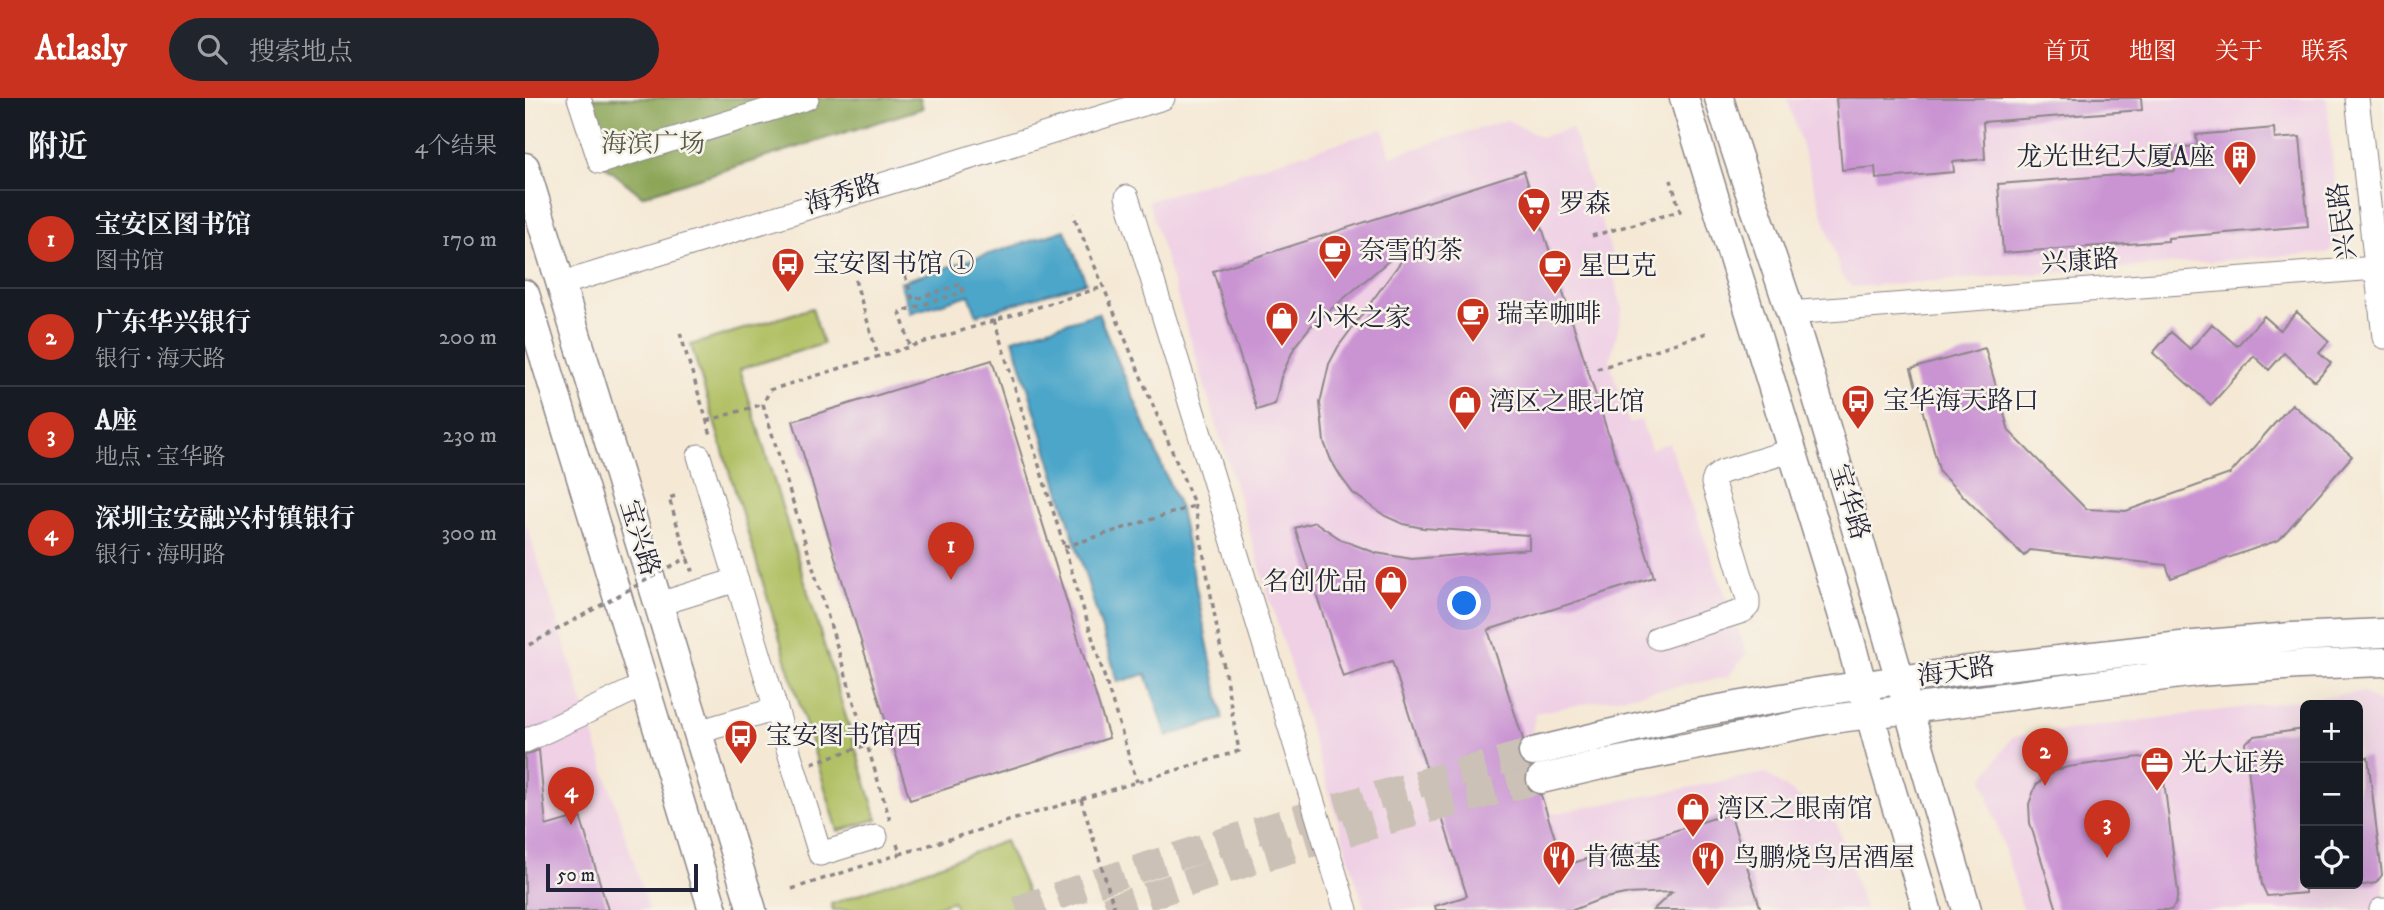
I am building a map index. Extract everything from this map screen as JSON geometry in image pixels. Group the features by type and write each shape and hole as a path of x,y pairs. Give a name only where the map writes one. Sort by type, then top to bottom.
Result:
{"main road":[{"name":"宝华路","path":"1685,98 1849,636 1927,910"},
{"name":"宝华路","path":"1719,98 1851,507 1967,910"},
{"name":"宝兴路","path":"525,167 753,906"},
{"name":"海秀路","path":"525,296 561,284"},
{"name":"宝兴路","path":"525,296 531,333 713,910"},
{"path":"531,333 571,319"},
{"name":"海天路","path":"1533,752 1691,713 1899,680 2181,646 2384,633"},
{"name":"海天路","path":"1541,779 1744,734 1869,713 2196,672 2384,662"}],"street":[{"path":"579,98 600,162 807,98"},
{"name":"海秀路","path":"561,284 1163,98"},
{"name":"兴民路","path":"2357,98 2380,265 2384,337"},
{"path":"1127,197 1346,910"},
{"name":"兴康路","path":"1789,313 2380,265"},
{"path":"1658,638 1743,611 1748,606 1714,491 1715,477 1722,472 1793,450"},
{"path":"699,456 820,854 889,837"},
{"path":"659,604 737,580"},
{"path":"525,741 644,685"},
{"path":"698,732 776,709"}],"path":[{"path":"1592,236 1680,211 1671,180"},
{"path":"792,889 1239,751 1195,506 1073,214"},
{"path":"902,266 912,300 961,284 963,292 900,312 910,346"},
{"path":"855,280 878,356"},
{"path":"900,854 889,837 867,745 763,404 770,390 1103,287"},
{"path":"995,320 1137,782"},
{"path":"1597,369 1707,333"},
{"path":"707,421 763,404"},
{"path":"675,496 669,498 691,570"},
{"path":"1065,547 1183,510"},
{"path":"529,645 688,557"},
{"path":"794,769 867,745"},
{"path":"1081,799 1115,910"}],"shaded area":[{"path":"1787,98 2327,98 2339,237 2328,253 1852,287 1841,274"},
{"path":"1507,120 1541,137 1572,128 1616,267 1611,269 1623,309 1610,361 1629,423 1641,420 1651,449 1669,443 1747,653 1728,677 1536,713 1532,732 1526,736 1551,814 1765,773 1837,824 1865,910 1365,910 1148,201 1383,129 1391,156"},
{"path":"525,520 649,910 525,910"},
{"path":"2363,692 2384,706 2384,910 2023,910 1983,779 2012,737 2300,700 2300,889 2363,889 2363,700 2301,700"}],"green space":[{"name":"海滨广场","path":"579,98 920,98 923,108 642,196 600,162"},
{"path":"812,308 823,344 740,369 877,819 838,831 691,345"},
{"path":"1005,841 1035,910 956,910 953,901 930,909 918,907 911,910 833,910 831,904"}],"water":[{"path":"1065,230 1086,282 977,315 969,295 910,313 900,282"},
{"path":"1098,313 1180,509 1223,719 1167,736 1146,674 1118,682 1013,339"}],"building":[{"path":"1836,98 2141,98 2142,110 1983,122 1985,159 1953,162 1954,172 1876,179 1875,167 1842,170"},
{"path":"2274,128 2275,139 2300,137 2308,226 2168,238 2168,241 2003,253 1998,184 2175,171 2173,148 2197,146 2196,135"},
{"name":"湾区之眼北馆","path":"1524,171 1654,577 1488,630 1523,739 1517,747 1517,755 1521,763 1529,768 1525,783 1529,791 1541,795 1564,866 1730,813 1761,910 1653,910 1672,892 1625,894 1601,899 1573,910 1436,910 1435,906 1467,896 1392,661 1343,677 1295,528 1315,522 1342,540 1376,553 1412,559 1529,549 1529,535 1423,528 1403,524 1385,516 1353,493 1331,460 1324,442 1320,403 1329,364 1338,347 1408,252 1404,248 1311,326 1295,346 1281,377 1275,404 1257,410 1213,271"},
{"path":"2297,312 2329,341 2319,352 2331,363 2315,381 2284,353 2269,370 2254,356 2211,405 2153,353 2171,332 2190,349 2212,324 2237,346 2264,316 2280,330"},
{"path":"1985,348 2009,431 2086,509 2126,511 2230,474 2292,404 2352,456 2279,540 2171,578 2166,565 2030,550 2024,556 1940,473 1911,369"},
{"path":"992,360 1109,738 910,800 793,421"},
{"path":"2300,730 2300,889 2305,889 2305,893 2267,896 2262,885 2245,743 2255,736"},
{"path":"539,750 546,826 580,816 608,910 525,910 525,755"},
{"path":"2140,757 2155,761 2163,773 2178,893 2176,903 2171,910 2057,910 2030,823 2029,804 2036,785 2054,771 2068,767"},
{"path":"2368,757 2382,875 2376,883 2363,885 2363,763 2363,758"}],"tunnel":[{"path":"1017,910 1274,826 1533,752"},
{"path":"1107,910 1255,860 1541,779"}],"place":[{"name":"龙光世纪大厦A座","path":"2240,187"},
{"name":"罗森","path":"1534,234"},
{"name":"奈雪的茶","path":"1335,281"},
{"name":"宝安图书馆 ①","path":"788,294"},
{"name":"星巴克","path":"1555,296"},
{"name":"瑞幸咖啡","path":"1473,344"},
{"name":"小米之家","path":"1282,348"},
{"name":"宝华海天路口","path":"1858,431"},
{"name":"湾区之眼北馆","path":"1465,432"},
{"name":"宝安区图书馆","path":"951,580"},
{"name":"名创优品","path":"1391,612"},
{"name":"宝安图书馆西","path":"741,766"},
{"name":"广东华兴银行","path":"2045,786"},
{"name":"光大证券","path":"2157,793"},
{"name":"深圳宝安融兴村镇银行","path":"571,825"},
{"name":"湾区之眼南馆","path":"1693,839"},
{"name":"A座","path":"2107,858"},
{"name":"肯德基","path":"1559,887"},
{"name":"鸟鹏烧鸟居酒屋","path":"1708,888"}]}
